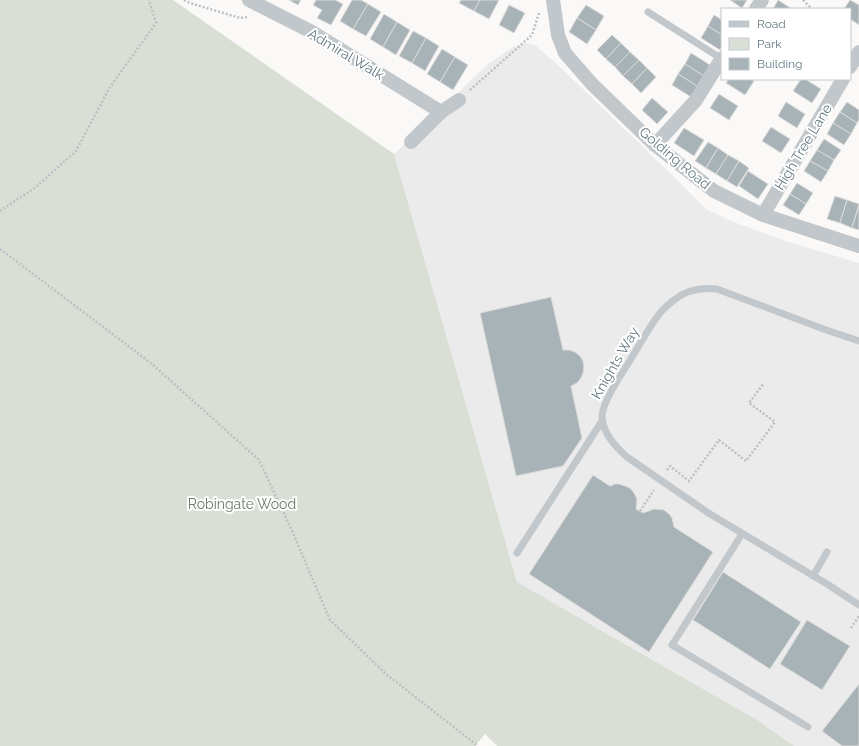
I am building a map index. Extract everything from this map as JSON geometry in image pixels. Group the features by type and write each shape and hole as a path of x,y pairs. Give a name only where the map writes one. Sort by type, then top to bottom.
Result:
{"street":[{"name":"Admiral Walk","path":"253,2 312,32 441,112"},
{"name":"Golding Road","path":"553,2 558,35 565,53 592,84 656,145 714,191 763,215 859,246"},
{"path":"851,65 859,52"},
{"path":"656,145 696,100 721,60"},
{"name":"High Tree Lane","path":"763,215 842,80"},
{"path":"411,142 441,112 459,100"}],"lane":[{"path":"648,12 721,57"},
{"name":"Knights Way","path":"859,341 717,288 693,290 674,300 655,320 610,394 602,414 602,421 607,434 615,446 628,457 710,514 859,605"},
{"path":"517,553 602,421"},
{"path":"742,534 672,644 808,727"},
{"path":"813,576 827,552"}],"path":[{"path":"0,211 36,187 76,151 110,87 156,23 149,0"},
{"path":"184,0 240,18 250,16 253,2"},
{"path":"803,0 811,8"},
{"path":"459,100 532,35 539,13 553,2"},
{"path":"0,249 152,364 259,460 293,533 330,620 386,674 478,746"},
{"path":"640,511 670,466 689,481 719,440 746,461 775,422 749,403 764,383"},
{"path":"852,628 859,616"}],"shaded area":[{"path":"525,43 535,45 558,65 706,209 729,220 789,242 859,263 859,746 794,746 759,721 517,582 394,154 487,65 511,48"}],"green space":[{"name":"Robingate Wood","path":"0,0 173,0 394,154 517,582 759,721 794,746 497,746 485,734 475,746 0,746"}],"building":[{"path":"289,0 301,0 298,5"},
{"path":"316,0 335,0 343,4 331,25 317,18 322,10 313,5"},
{"path":"352,0 361,0 368,4 353,29 340,21"},
{"path":"461,0 480,0 474,11 459,3"},
{"path":"480,0 499,0 489,19 474,11"},
{"path":"730,0 747,0 742,8"},
{"path":"778,0 790,8 774,8"},
{"path":"850,0 859,5 859,25 851,20 851,8 845,8"},
{"path":"368,4 381,12 366,36 353,29"},
{"path":"509,5 525,13 514,33 499,25"},
{"path":"586,5 604,16 596,30 577,18"},
{"path":"384,14 397,22 383,47 370,39"},
{"path":"714,15 721,19 721,34 708,26"},
{"path":"577,18 596,30 587,44 569,32"},
{"path":"397,22 410,30 396,55 383,47"},
{"path":"708,26 721,34 720,50 701,38"},
{"path":"413,31 426,38 412,63 399,56"},
{"path":"612,35 621,43 606,59 597,50"},
{"path":"426,38 439,46 425,71 412,63"},
{"path":"621,43 630,52 615,67 606,59"},
{"path":"442,49 455,57 440,82 427,74"},
{"path":"630,52 639,60 623,76 615,67"},
{"path":"691,53 710,65 704,76 685,64"},
{"path":"455,57 468,65 453,90 440,82"},
{"path":"639,60 647,68 632,84 623,76"},
{"path":"685,64 704,76 697,86 678,74"},
{"path":"647,68 656,77 641,93 632,84"},
{"path":"678,74 697,86 691,97 672,85"},
{"path":"728,80 754,81 745,95 726,83"},
{"path":"800,80 807,80 821,89 812,103 793,91"},
{"path":"719,94 738,106 729,120 710,108"},
{"path":"652,98 668,112 657,124 642,110"},
{"path":"786,102 805,114 797,128 778,116"},
{"path":"847,102 859,110 859,120 857,123 840,112"},
{"path":"840,112 857,123 851,134 833,123"},
{"path":"833,123 851,134 844,145 827,134"},
{"path":"771,127 790,139 781,153 762,141"},
{"path":"684,128 704,140 694,156 674,143"},
{"path":"824,139 841,150 834,160 817,150"},
{"path":"708,142 718,148 706,168 695,161"},
{"path":"718,148 728,155 716,174 706,168"},
{"path":"817,150 834,160 828,171 810,161"},
{"path":"728,155 739,161 727,181 716,174"},
{"path":"739,161 749,168 737,187 727,181"},
{"path":"810,161 828,171 821,182 804,171"},
{"path":"748,171 768,184 758,199 739,186"},
{"path":"797,183 813,193 806,204 790,194"},
{"path":"790,194 806,204 799,215 783,205"},
{"path":"835,196 847,200 840,223 827,219"},
{"path":"847,200 859,204 852,228 840,223"},
{"path":"859,205 859,230 852,228"},
{"path":"551,297 563,350 575,352 583,361 584,367 581,378 577,383 571,386 582,438 563,466 516,476 480,313"},
{"path":"593,475 610,486 619,484 632,490 637,499 636,509 643,513 654,509 664,510 672,518 674,527 713,552 649,652 529,574"},
{"path":"723,572 801,622 770,669 693,620"},
{"path":"807,620 850,646 822,690 780,664"},
{"path":"859,684 859,746 842,746 822,731"}]}
